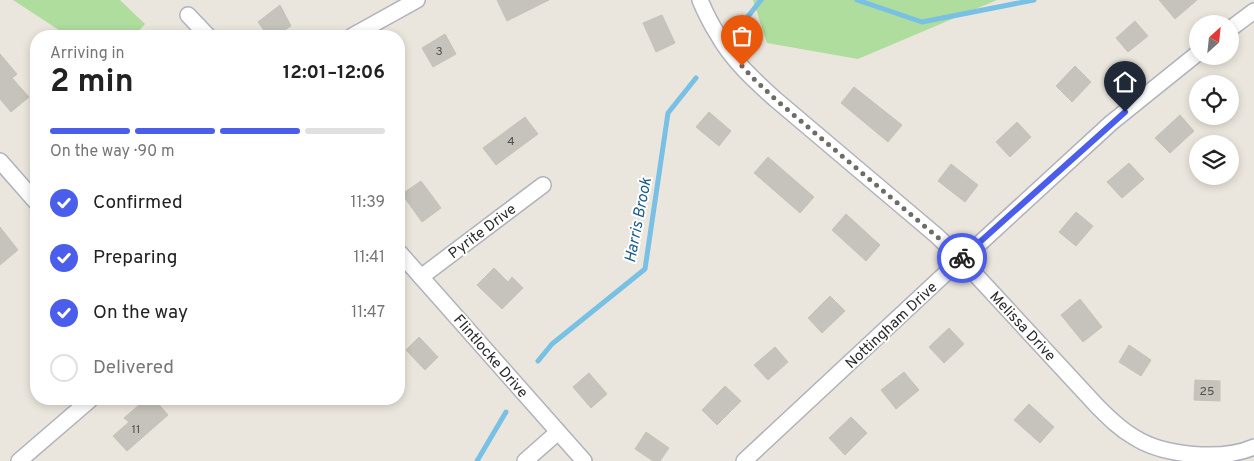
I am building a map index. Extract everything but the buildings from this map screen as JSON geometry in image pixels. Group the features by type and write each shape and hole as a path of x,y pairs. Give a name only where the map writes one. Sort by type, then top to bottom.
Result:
{"street":[{"path":"363,30 417,0"},
{"name":"Melissa Drive","path":"700,0 718,36 752,77 775,99 937,236 961,259 1117,426 1156,449 1182,454 1229,454 1254,447"},
{"path":"1239,22 1254,11"},
{"path":"188,15 202,30"},
{"name":"Nottingham Drive","path":"744,461 961,259 1111,123 1189,60"},
{"path":"0,161 30,195"},
{"name":"Pyrite Drive","path":"421,277 543,185"},
{"name":"Flintlocke Drive","path":"405,259 584,461"},
{"path":"19,461 84,405"},
{"path":"525,461 558,432"}],"green space":[{"path":"13,0 120,0 145,24 140,30 59,30"},
{"path":"753,0 997,0 858,59 767,43"}],"waterway":[{"name":"Harris Brook","path":"738,29 761,0"},
{"name":"Harris Brook","path":"857,0 922,22 1034,0"},
{"name":"Harris Brook","path":"538,361 552,344 645,269 668,113 696,78"},
{"name":"Harris Brook","path":"477,461 506,412"}],"way so far":[{"path":"742,66 775,99 962,258"}],"route":[{"path":"962,258 1125,112"}]}
